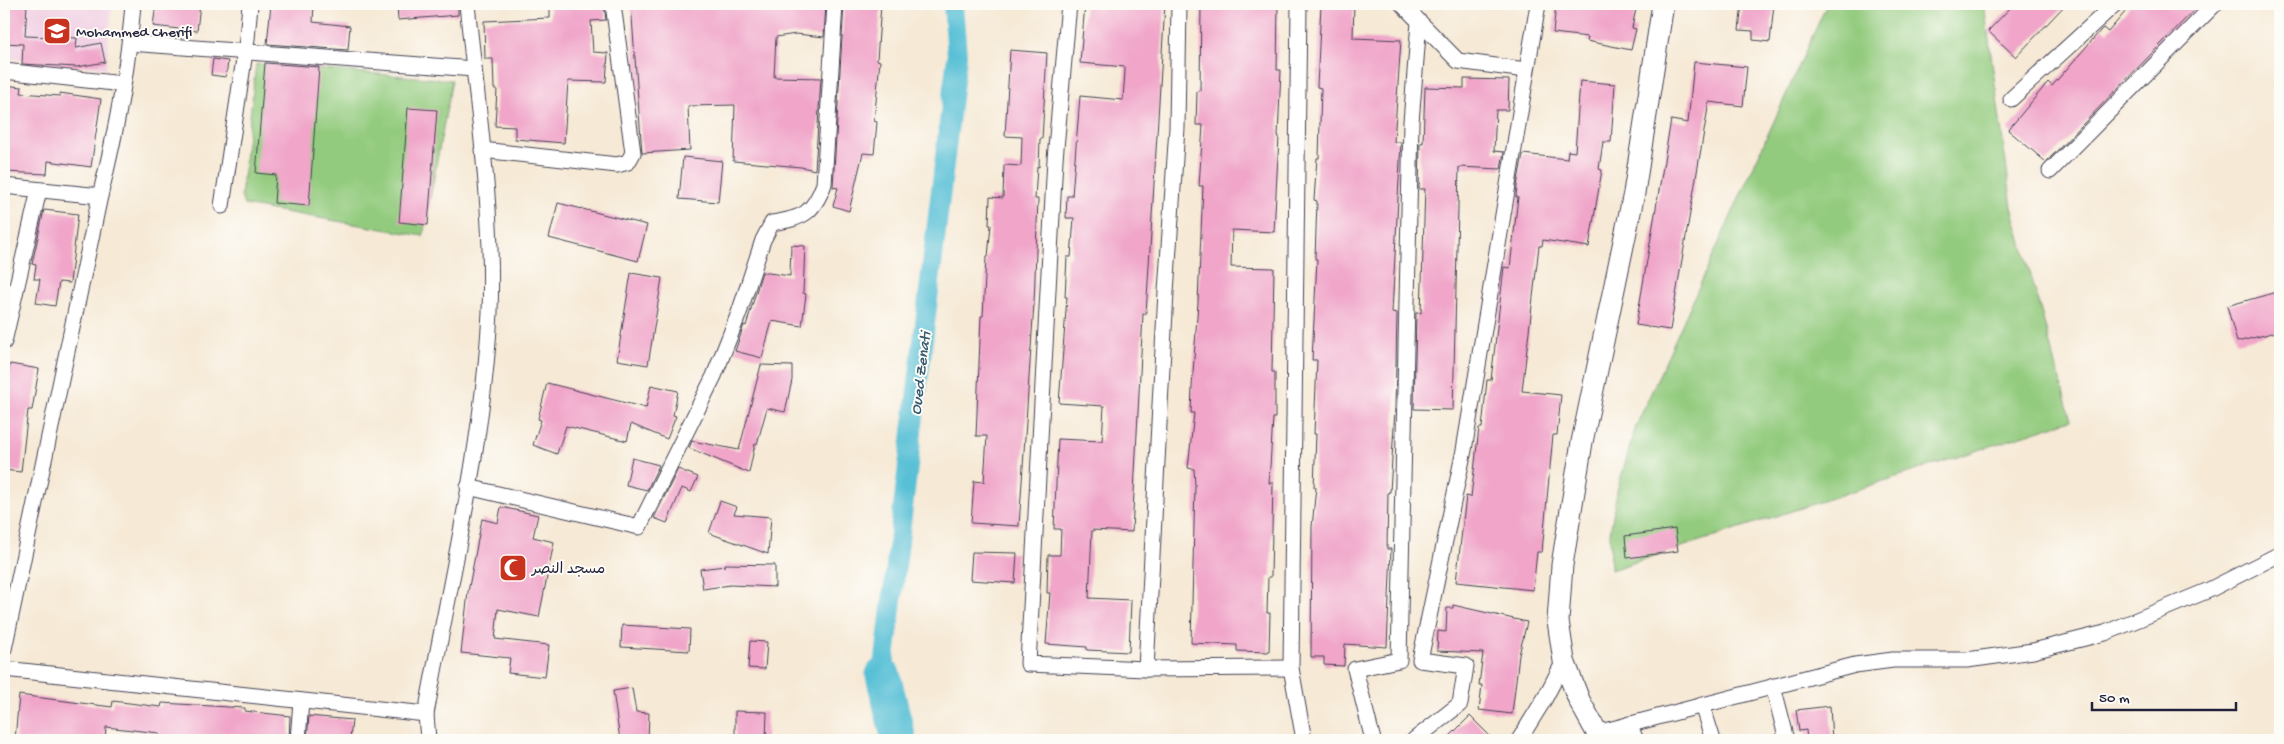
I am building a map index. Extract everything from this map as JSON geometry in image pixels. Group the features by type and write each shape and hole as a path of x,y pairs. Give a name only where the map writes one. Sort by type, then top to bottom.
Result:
{"main road":[{"path":"1599,736 1579,700 1564,660 1558,621 1562,565 1582,442 1634,193 1663,4"}],"street":[{"path":"4,649 100,196 114,139 130,43 133,4"},
{"path":"222,206 250,4"},
{"path":"428,740 426,714 468,487 486,370 490,311 490,262 482,150 468,4"},
{"path":"482,150 617,165 628,162 633,152 612,4"},
{"path":"468,487 639,528 714,376 772,223 794,220 808,213 818,201 824,184 835,4"},
{"path":"1069,4 1055,159 1028,664 1146,669 1292,668"},
{"path":"1146,669 1166,292 1177,128 1179,4"},
{"path":"1300,4 1292,668 1304,740"},
{"path":"1402,4 1458,62 1526,70"},
{"path":"1414,740 1460,704 1466,666 1420,660 1464,450 1538,4"},
{"path":"2011,99 2115,4"},
{"path":"2050,171 2215,4"},
{"path":"1373,740 1355,669 1399,660 1412,122 1419,22"},
{"path":"130,43 245,50 474,69"},
{"path":"4,72 123,84"},
{"path":"4,186 100,196"},
{"path":"4,342 39,190"},
{"path":"1599,736 1630,724 1855,665 1892,660 1967,660 2033,650 2104,633 2209,590 2280,554"},
{"path":"1519,740 1545,698 1564,660"},
{"path":"4,669 426,714"},
{"path":"1773,686 1787,740"},
{"path":"298,740 301,700"},
{"path":"1702,705 1713,740"},
{"path":"1630,724 1636,740"}],"shaded area":[{"name":"Mohammed Cherifi","path":"4,4 112,4 106,68 4,58"}],"green space":[{"path":"1827,4 1984,4 2012,207 2071,420 1611,570 1610,533 1617,491 1636,426"},
{"path":"256,64 452,80 423,236 244,205 241,196"}],"building":[{"path":"4,4 27,4 25,36 77,38 76,48 101,43 105,62 77,67 22,64 23,44 4,43"},
{"path":"156,4 200,4 197,31 153,26"},
{"path":"271,4 314,4 313,22 350,26 348,50 267,44"},
{"path":"397,4 458,4 458,15 398,20"},
{"path":"550,4 604,4 606,20 591,21 593,52 608,53 606,82 568,81 564,143 515,139 515,127 495,126 497,89 494,89 493,59 485,59 484,21 550,18"},
{"path":"631,4 753,4 781,7 781,4 826,4 824,37 796,34 776,37 774,77 821,78 815,170 733,161 735,105 688,106 690,150 642,153"},
{"path":"844,4 881,4 877,60 880,61 874,121 877,122 874,154 863,153 849,211 833,206 838,188 833,187"},
{"path":"1085,4 1165,4 1146,314 1143,314 1132,532 1092,530 1089,598 1131,600 1129,652 1087,650 1087,647 1046,644 1050,593 1047,593 1048,555 1060,555 1061,529 1054,529 1058,439 1102,441 1104,406 1059,403 1067,297 1065,297 1067,257 1071,257 1074,218 1066,218 1067,196 1072,196 1080,96 1123,100 1125,71 1125,67 1080,63"},
{"path":"1201,4 1278,4 1277,70 1281,70 1274,232 1232,230 1231,267 1274,268 1272,372 1275,372 1275,418 1273,418 1269,483 1273,483 1271,577 1268,577 1267,613 1270,613 1269,652 1237,651 1237,645 1191,643 1195,485 1194,469 1188,468 1194,413 1191,413 1192,387 1203,186 1199,186 1203,125 1196,125 1197,91 1200,91"},
{"path":"1321,4 1354,4 1353,38 1401,40 1394,142 1401,142 1392,312 1397,313 1395,409 1390,492 1388,492 1387,549 1391,549 1387,647 1345,644 1344,666 1324,665 1324,657 1311,657 1312,527 1316,487 1314,487 1316,434 1314,434 1317,360 1312,360 1317,259 1315,259 1317,201 1314,200 1317,158 1319,158 1321,88 1317,87"},
{"path":"1556,4 1637,4 1632,28 1636,29 1631,50 1587,41 1588,37 1553,33"},
{"path":"1742,4 1774,4 1770,42 1753,40 1753,31 1739,30"},
{"path":"2014,4 2066,4 2016,57 1988,31"},
{"path":"2132,4 2200,4 2046,162 2008,130 2048,82 2052,86 2100,31 2103,28 2108,32"},
{"path":"1010,50 1047,53 1042,139 1040,139 1035,199 1038,199 1034,303 1019,526 971,523 974,481 984,482 987,436 976,436 981,316 983,316 986,257 988,257 991,225 989,225 990,197 1003,198 1004,165 1021,166 1022,137 1005,136"},
{"path":"213,59 228,61 226,77 211,75"},
{"path":"1694,62 1747,67 1743,106 1709,102 1670,330 1636,325 1671,120 1688,123"},
{"path":"265,63 319,67 309,206 274,203 276,175 256,173"},
{"path":"1464,79 1509,80 1508,110 1496,110 1494,151 1504,152 1501,169 1459,167 1453,410 1414,409 1416,313 1421,313 1425,189 1419,189 1420,143 1423,143 1425,87 1464,88"},
{"path":"1580,81 1615,84 1611,142 1603,142 1599,169 1602,170 1589,247 1543,240 1542,246 1539,246 1522,391 1561,395 1557,435 1553,435 1542,552 1537,552 1533,590 1456,582 1466,496 1471,497 1479,428 1482,428 1487,380 1491,380 1504,267 1510,268 1518,197 1516,197 1517,186 1523,154 1567,159 1568,151 1575,152"},
{"path":"4,85 22,87 21,93 60,96 60,93 101,99 91,167 48,161 47,174 4,172"},
{"path":"408,108 437,110 428,225 399,222"},
{"path":"683,157 722,161 718,202 679,199"},
{"path":"558,203 647,225 638,261 549,238"},
{"path":"44,210 78,214 70,283 59,282 55,306 36,303 40,279 34,279 36,265 32,264"},
{"path":"791,245 805,246 803,293 806,294 802,326 772,321 762,358 735,351 744,325 746,326 762,272 790,276"},
{"path":"631,273 662,278 648,365 617,360"},
{"path":"2280,291 2280,331 2237,342 2227,306"},
{"path":"10,364 39,369 32,410 28,410 21,472 4,470 4,398"},
{"path":"761,365 792,366 792,380 785,412 767,408 757,444 755,444 749,473 689,448 692,441 739,450"},
{"path":"547,383 646,408 651,385 678,391 673,415 676,416 667,439 631,424 627,441 566,426 557,454 533,445 541,420 538,419"},
{"path":"632,458 659,465 647,490 626,485"},
{"path":"678,469 698,477 691,492 682,488 667,523 654,518"},
{"path":"720,501 737,507 734,514 771,517 768,554 709,533"},
{"path":"501,507 538,515 533,537 554,542 539,617 498,609 495,639 549,645 545,677 508,673 510,658 461,653 468,592 482,519 498,523"},
{"path":"1675,529 1678,551 1627,558 1625,536"},
{"path":"972,552 1017,553 1015,583 970,580"},
{"path":"725,564 775,565 775,587 730,585 703,589 700,569 725,566"},
{"path":"1453,605 1527,622 1519,655 1512,714 1479,710 1482,685 1479,685 1483,653 1437,651 1438,631 1446,632 1447,608 1453,608"},
{"path":"622,625 690,629 689,651 621,647"},
{"path":"750,641 767,642 765,669 748,668"},
{"path":"632,688 636,712 649,713 648,740 620,740 613,691"},
{"path":"19,695 112,707 113,701 161,707 162,703 245,708 245,711 290,716 289,740 243,736 242,740 159,740 159,733 106,727 105,740 15,740"},
{"path":"1830,706 1832,740 1807,740 1806,730 1799,731 1796,710"},
{"path":"735,711 767,712 766,740 735,740"},
{"path":"309,716 352,720 350,740 307,740"},
{"path":"1470,716 1494,740 1446,740"}],"waterway":[{"name":"Oued Zenati","path":"883,675 957,56 953,4"},
{"name":"Oued Zenati","path":"883,675 899,740"}],"place":[{"name":"Mohammed Cherifi","path":"57,31"},
{"name":"مسجد النصر","path":"513,568"}]}
